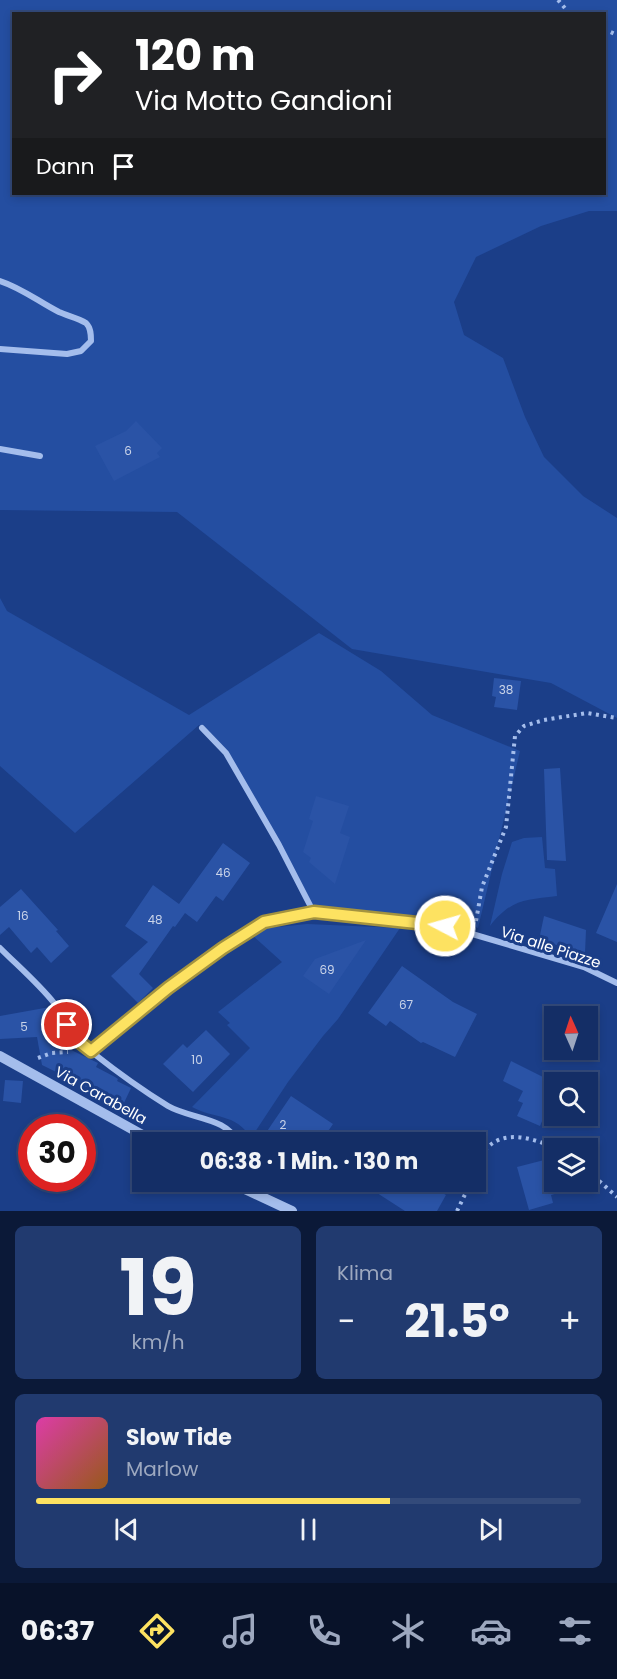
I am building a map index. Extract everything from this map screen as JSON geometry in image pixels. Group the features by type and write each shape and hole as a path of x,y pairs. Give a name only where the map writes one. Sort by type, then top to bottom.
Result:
{"street":[{"path":"0,281 85,323 89,326 91,336 87,347 67,354 0,349"},
{"path":"0,449 40,456"},
{"path":"202,728 226,753 279,845 314,912"},
{"name":"Via alle Piazze","path":"91,1051 168,988 223,948 264,922 314,912 445,926 584,967 617,983"},
{"path":"0,948 54,1002 73,1036 81,1044 115,1071 170,1107 221,1125 232,1132"},
{"name":"Via Carabella","path":"0,1056 137,1132"},
{"path":"251,1192 292,1211"}],"path":[{"path":"558,0 568,12"},
{"path":"474,935 482,887 506,827 515,736 524,726 544,720 587,713 617,718"},
{"path":"17,1065 52,1053 67,1053 75,1050 81,1044"},
{"path":"486,1149 497,1140 508,1137 537,1140 544,1143"},
{"path":"598,1180 617,1197"},
{"path":"457,1211 466,1192"}],"shaded area":[{"path":"0,0 617,0 617,211 589,211 541,226 476,257 454,302 464,335 503,358 525,417 544,457 583,496 617,518 617,718 551,683 352,649 177,512 0,510"},
{"path":"0,598 7,611 189,715 319,633 381,671 432,715 520,751 478,928 450,919 314,913 227,753 199,725 75,833 0,766"},
{"path":"542,837 545,868 555,869 557,896 519,902 505,910 490,926 512,842 524,838"},
{"path":"307,924 400,928 338,1019 288,1082 255,1132 246,1132 232,1120 192,1107 250,1048 227,1025 230,1023 218,1012 282,962 252,935 268,928"}],"building":[{"path":"136,421 162,448 157,453 160,457 114,481 95,446 126,431"},
{"path":"494,678 521,681 517,710 494,707 496,697 492,696"},
{"path":"560,768 566,861 547,860 544,769"},
{"path":"316,796 349,806 340,833 350,837 335,884 309,862 311,858 303,852 313,821 309,819"},
{"path":"223,843 250,863 223,901 216,896 197,922 185,913 175,927 173,926 139,974 153,988 138,1003 111,976 148,942 125,926 153,885 179,904"},
{"path":"617,884 617,942 596,933"},
{"path":"21,889 58,930 56,931 69,946 51,963 37,947 31,953 9,927 0,935 0,907"},
{"path":"544,916 586,930 585,953 539,940"},
{"path":"366,940 329,994 303,976 315,959"},
{"path":"402,966 453,1002 477,1014 455,1057 421,1043 390,1021 386,1026 368,1013"},
{"path":"50,1007 59,1021 67,1048 98,1063 96,1067 131,1088 123,1105 42,1065 37,1037 0,1039 0,1016"},
{"path":"206,1030 230,1054 193,1092 163,1064 183,1044 187,1048"},
{"path":"511,1061 544,1078 544,1116 540,1126 517,1116 523,1103 518,1101 523,1091 503,1081"},
{"path":"5,1080 23,1081 21,1103 3,1101"},
{"path":"291,1096 333,1124 328,1132 266,1132"},
{"path":"544,1160 544,1192 562,1192 551,1195 553,1203 529,1210 517,1167"},
{"path":"376,1192 441,1192 446,1195 437,1211 405,1211"}],"route":[{"path":"67,1025 73,1036 91,1051 168,988 223,948 264,922 314,912 445,926"}]}
